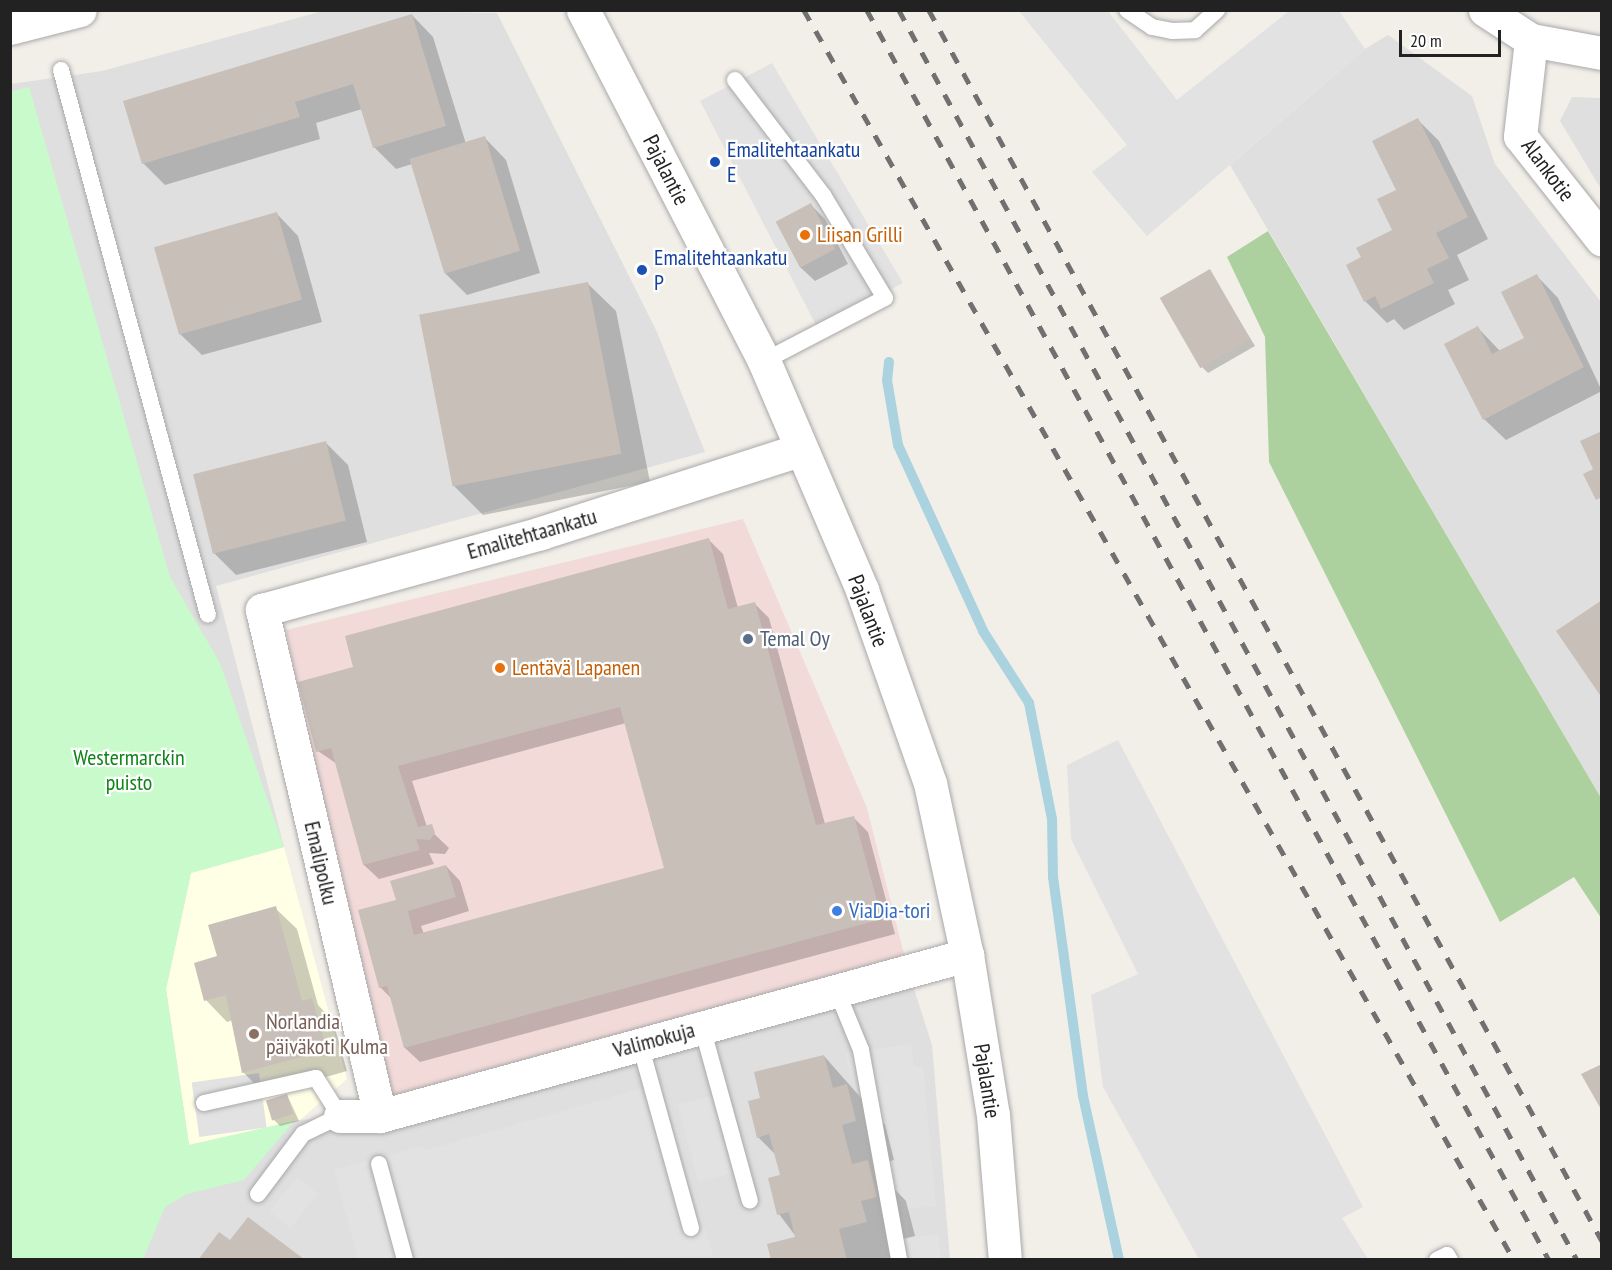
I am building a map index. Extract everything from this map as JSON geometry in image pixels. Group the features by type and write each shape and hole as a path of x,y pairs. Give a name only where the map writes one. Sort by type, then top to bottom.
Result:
{"street":[{"path":"10,28 80,10"},
{"name":"Pajalantie","path":"584,10 764,361 862,590 930,783 968,955 993,1115 1005,1260"},
{"path":"1485,10 1531,40 1602,53"},
{"name":"Alankotie","path":"1531,40 1520,136 1602,240"},
{"name":"Emalitehtaankatu","path":"262,610 552,529 801,450"},
{"name":"Emalipolku","path":"262,610 380,1116"},
{"name":"Valimokuja","path":"340,1116 380,1116 836,989 968,955"}],"lane":[{"path":"1127,10 1152,27 1172,31 1195,30 1217,10"},
{"path":"61,70 208,615"},
{"path":"735,80 823,195 885,298 764,361"},
{"path":"836,989 861,1050 899,1260"},
{"path":"702,1027 750,1201"},
{"path":"640,1044 691,1227"},
{"path":"204,1103 316,1078 340,1116 303,1134 258,1194"},
{"path":"379,1164 405,1260"},
{"path":"1437,1260 1447,1255 1450,1260"}],"shaded area":[{"path":"323,11 497,13 657,332 705,452 216,586 284,847 190,873 191,1145 300,1120 382,1114 908,970 932,1045 950,1259 11,1260 11,84 102,71"},
{"path":"1019,11 1108,11 1177,100 1289,11 1339,11 1365,49 1147,236 1092,172 1127,145"},
{"path":"1388,35 1472,96 1495,164 1601,302 1601,798 1230,165 1365,49"},
{"path":"772,63 903,283 817,327 700,101"},
{"path":"1572,97 1601,98 1601,189 1560,121"},
{"path":"743,519 867,808 908,970 382,1114 286,630"},
{"path":"1118,740 1363,1207 1342,1218 1368,1259 1199,1259 1103,1087 1091,995 1138,974 1071,839 1067,765"},
{"name":"Norlandia päiväkoti Kulma","path":"284,847 347,1079 300,1120 189,1145 166,989 191,873"},
{"path":"911,1044 914,1067 923,1067 936,1206 907,1209 909,1238 938,1234 941,1259 886,1259 881,1197 845,1054"},
{"path":"259,1073 267,1127 199,1137 192,1082"},
{"path":"664,1082 713,1256 358,1259 334,1170 421,1146 426,1150"},
{"path":"725,1092 746,1169 698,1182 678,1105"},
{"path":"297,1177 318,1194 290,1228 269,1211"}],"green space":[{"name":"Westermarckin puisto","path":"29,87 170,577 220,663 284,847 191,873 166,989 189,1145 294,1121 244,1180 187,1194 165,1207 143,1259 11,1259 10,92"},
{"path":"1268,231 1601,798 1601,918 1574,877 1500,922 1269,462 1265,337 1227,257"}],"building":[{"path":"412,14 446,126 373,148 353,84 295,102 300,117 142,164 123,101"},
{"path":"1418,118 1468,217 1436,233 1449,258 1427,269 1434,283 1381,309 1375,296 1364,302 1346,265 1361,257 1356,248 1392,230 1377,199 1396,190 1372,141"},
{"path":"485,136 520,251 445,274 409,159"},
{"name":"Liisan Grilli","path":"811,203 835,249 800,268 776,222"},
{"path":"277,212 302,299 179,335 154,247"},
{"path":"1210,269 1250,339 1200,368 1160,298"},
{"path":"1537,274 1584,367 1483,420 1444,344 1478,326 1492,354 1524,338 1501,292"},
{"path":"588,282 621,454 453,487 419,315"},
{"path":"1602,431 1602,497 1596,500 1583,474 1593,469 1580,441"},
{"path":"326,441 346,521 213,554 193,474"},
{"path":"709,538 728,609 755,602 816,825 854,816 882,919 404,1048 387,986 379,988 358,910 396,900 390,881 446,865 456,897 408,911 414,935 664,868 620,707 398,766 418,827 432,824 435,833 430,840 416,839 420,850 363,865 331,748 316,752 298,682 353,667 345,636"},
{"path":"1602,600 1602,698 1556,631"},
{"path":"276,906 302,1001 312,998 327,1050 242,1073 226,995 204,1001 194,963 217,956 208,925"},
{"path":"824,1055 833,1088 847,1084 856,1121 842,1125 852,1164 868,1160 877,1197 861,1201 867,1222 839,1229 847,1260 771,1260 767,1244 795,1237 789,1212 777,1215 768,1178 780,1175 769,1134 757,1138 748,1101 760,1098 754,1072"},
{"path":"1602,1064 1602,1111 1581,1074"},
{"path":"287,1094 293,1114 272,1121 266,1100"},
{"path":"248,1217 305,1260 198,1260 219,1232 230,1240"}],"waterway":[{"path":"889,362 887,380 898,445 983,631 1029,703 1052,819 1053,877 1083,1096 1119,1260"}],"railway":[{"path":"804,10 1514,1260"},
{"path":"867,10 1549,1260"},
{"path":"899,10 1577,1260"},
{"path":"929,10 1602,1241"}],"place":[{"name":"Emalitehtaankatu E","path":"715,162"},
{"name":"Liisan Grilli","path":"805,235"},
{"name":"Emalitehtaankatu P","path":"642,270"},
{"name":"Temal Oy","path":"748,639"},
{"name":"Lentävä Lapanen","path":"500,668"},
{"name":"ViaDia-tori","path":"837,911"},
{"name":"Norlandia päiväkoti Kulma","path":"254,1034"}]}
